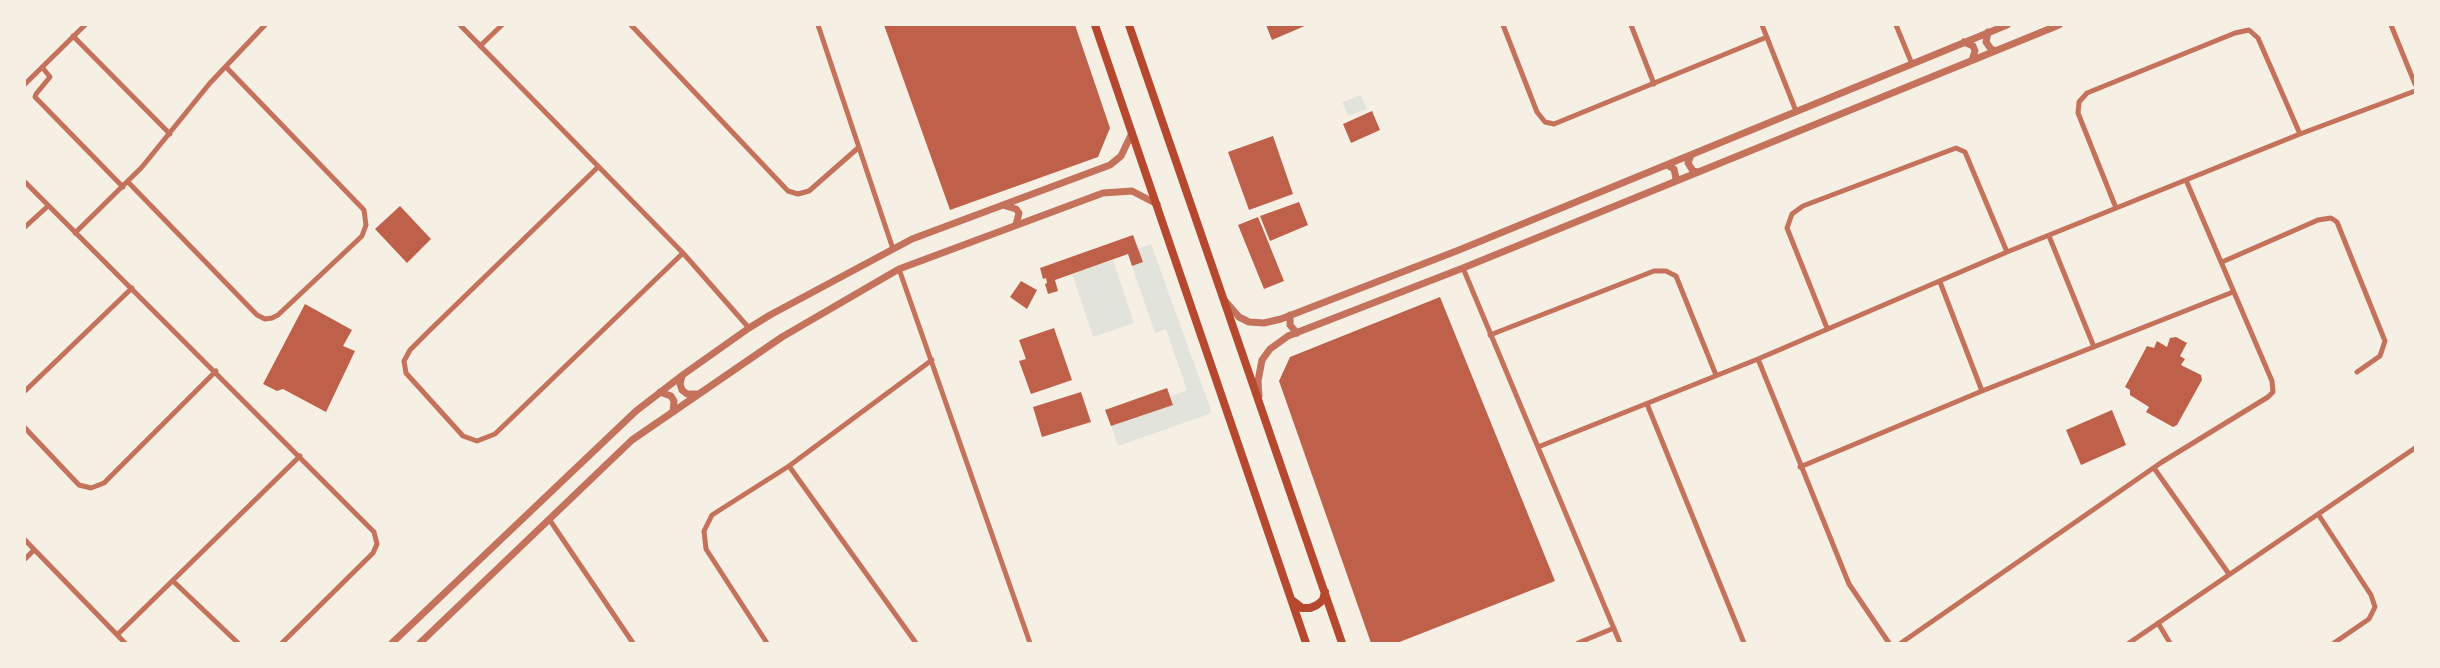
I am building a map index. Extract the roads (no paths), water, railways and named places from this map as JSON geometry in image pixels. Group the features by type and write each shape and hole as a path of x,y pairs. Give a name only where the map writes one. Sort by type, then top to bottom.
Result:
{"main road":[{"path":"1095,25 1306,643"},
{"path":"1129,25 1342,643"},
{"path":"1290,597 1295,604 1310,608 1323,600 1325,592"}],"street":[{"path":"25,84 85,25"},
{"path":"75,233 123,188 226,67 265,25"},
{"path":"460,25 683,253 749,328"},
{"path":"480,46 502,25"},
{"path":"631,25 788,191 798,194 809,191 858,148"},
{"path":"818,25 893,249"},
{"path":"1503,25 1537,112 1545,122 1554,124 1564,122 1767,37"},
{"path":"1630,25 1654,84"},
{"path":"1762,25 1796,111"},
{"path":"1896,25 1912,64"},
{"path":"1223,298 1234,312 1249,322 1270,322 1459,250 2006,25"},
{"path":"1260,404 1258,381 1262,360 1275,344 1297,333 1463,268 2059,25"},
{"path":"2391,25 2415,84"},
{"path":"2116,208 2078,112 2079,102 2087,93 2218,40 2248,30 2258,38 2300,134"},
{"path":"1988,32 1986,42 1995,51"},
{"path":"74,36 170,134"},
{"path":"1964,42 1974,46 1975,56 1972,60"},
{"path":"42,67 50,77 35,97 123,188"},
{"path":"128,182 257,315 265,319 278,315 362,236 366,225 364,210 226,67"},
{"path":"1538,447 1758,359 2007,252 2300,134 2415,91"},
{"path":"392,643 636,411 749,328 912,239 1006,206 1110,166 1121,156 1132,134"},
{"path":"1827,328 1787,228 1792,214 1803,206 1956,148 1965,152 2007,252"},
{"path":"1691,155 1688,164 1690,168 1698,172"},
{"path":"1667,165 1671,166 1676,174 1674,182"},
{"path":"598,167 429,331 410,350 404,361 406,373 463,436 477,441 495,434 683,253"},
{"path":"1901,643 2154,468 2274,392 2272,381 2186,180"},
{"path":"25,182 216,371 374,532 377,544 373,553 282,643"},
{"path":"420,643 632,440 782,337 899,269 1103,193 1118,190 1137,193 1157,204"},
{"path":"25,227 48,206"},
{"path":"1006,206 1016,209 1019,213 1016,225"},
{"path":"2222,262 2318,220 2331,218 2337,222 2385,341 2380,356 2357,372"},
{"path":"2049,236 2094,347"},
{"path":"1463,268 1620,643"},
{"path":"899,269 1030,643"},
{"path":"1490,335 1654,271 1666,271 1676,276 1716,375"},
{"path":"1940,282 1982,392"},
{"path":"25,391 132,288"},
{"path":"1800,467 2233,292"},
{"path":"1290,315 1290,325 1297,333"},
{"path":"1758,359 1800,467 1849,584 1889,643"},
{"path":"767,643 706,549 704,531 712,515 790,466 932,360"},
{"path":"25,428 79,485 91,488 104,483 216,371"},
{"path":"684,374 681,378 682,390 686,394 698,394"},
{"path":"660,392 671,396 674,401 673,412"},
{"path":"1647,404 1744,643"},
{"path":"2129,643 2415,448"},
{"path":"117,635 300,456"},
{"path":"790,466 916,643"},
{"path":"2154,468 2229,574"},
{"path":"2318,514 2371,595 2375,607 2369,619 2334,643"},
{"path":"548,519 633,643"},
{"path":"25,540 124,643"},
{"path":"25,559 34,550"},
{"path":"173,581 238,643"},
{"path":"2158,623 2170,643"},
{"path":"1578,643 1614,628"}]}
